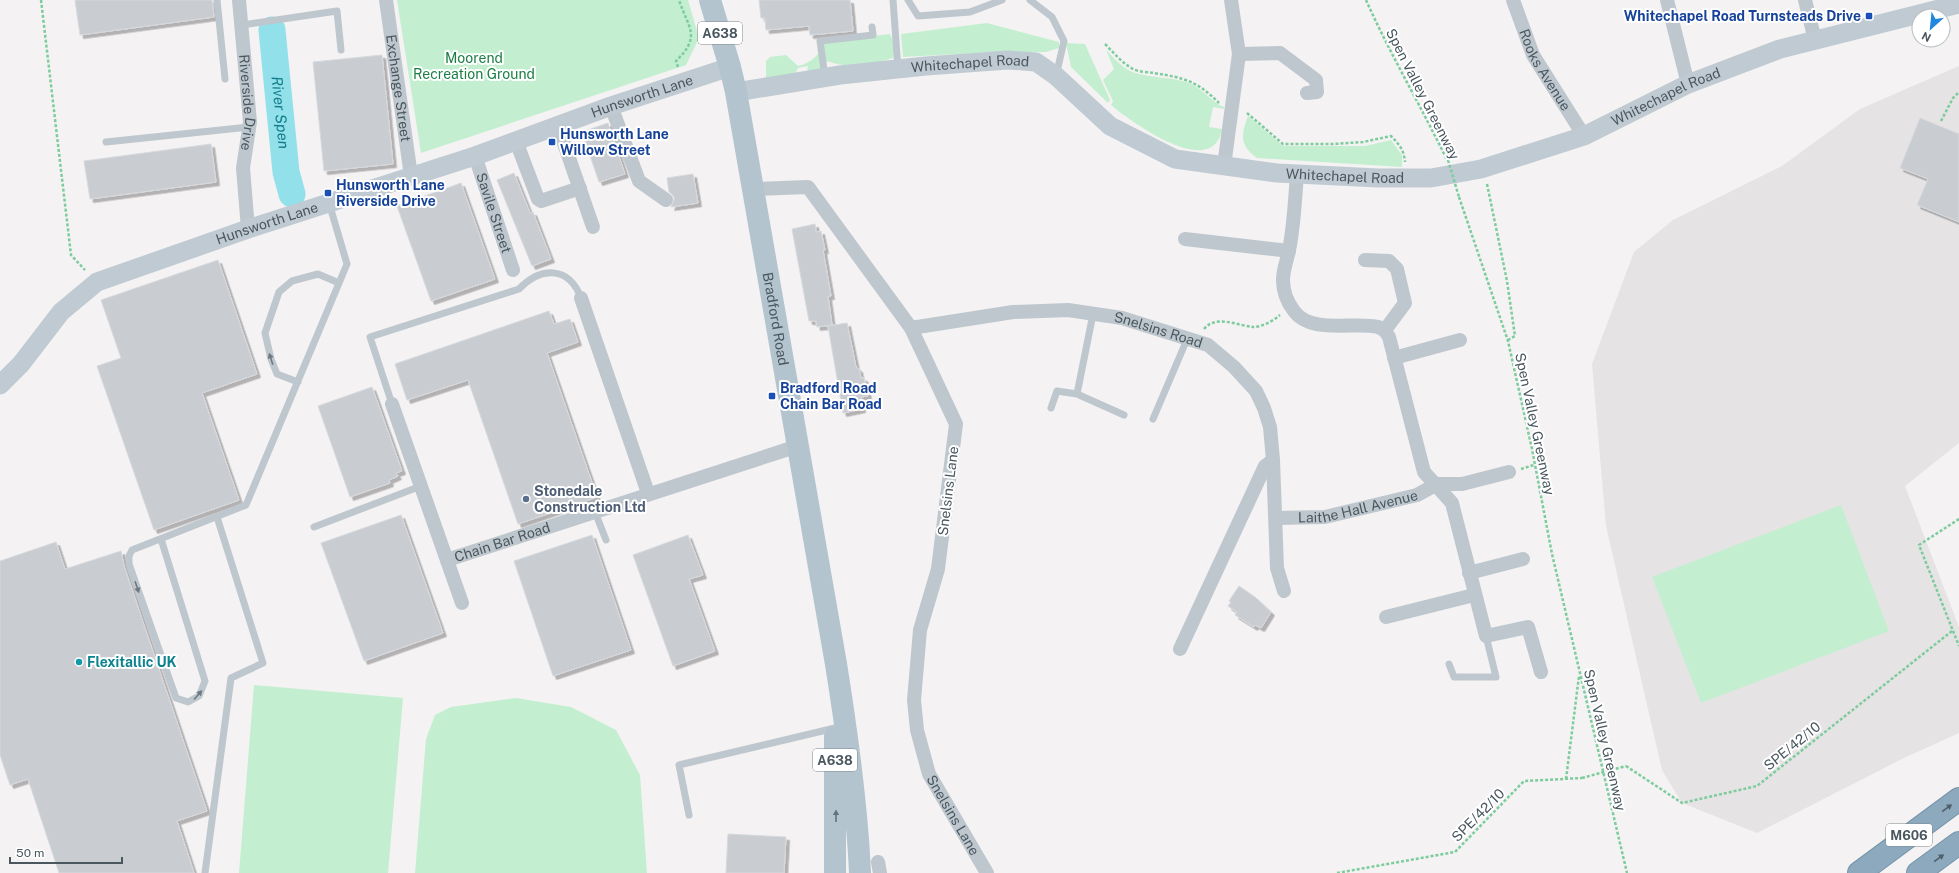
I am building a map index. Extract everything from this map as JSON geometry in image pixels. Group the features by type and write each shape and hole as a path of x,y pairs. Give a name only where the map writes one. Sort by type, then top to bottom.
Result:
{"highway":[{"name":"M606","path":"1859,873 1911,833 1959,799"},
{"path":"1849,873 1911,833"},
{"path":"1918,873 1959,843"}],"main road":[{"name":"Bradford Road","path":"710,0 736,92 836,664 848,744 859,842 860,873"},
{"name":"Bradford Road","path":"835,873 836,664"}],"street":[{"name":"Riverside Drive","path":"239,0 250,122 244,168 248,229"},
{"name":"Exchange Street","path":"386,0 411,176"},
{"path":"1224,166 1239,54 1231,0"},
{"name":"Rooks Avenue","path":"1512,0 1533,55 1584,136"},
{"path":"1667,0 1688,84"},
{"path":"1805,0 1815,40"},
{"name":"Whitechapel Road","path":"736,92 825,78 898,69 1008,60 1036,62 1056,76 1110,126 1175,159 1277,174 1431,178 1481,169 1584,136 1688,84 1780,50 1959,4"},
{"path":"1239,54 1280,53 1316,80 1317,92 1307,93"},
{"name":"Hunsworth Lane","path":"0,385 21,364 61,312 97,282 248,229 475,156 611,106 730,67"},
{"path":"611,106 639,181 666,200"},
{"path":"558,126 593,227"},
{"path":"516,141 538,199 541,201 580,188"},
{"name":"Savile Street","path":"475,156 513,270"},
{"path":"1297,174 1289,251 1284,266 1283,280 1286,299 1295,313 1310,322 1338,327 1377,327 1385,330 1405,303 1397,269 1389,261 1365,260"},
{"name":"Snelsins Lane","path":"753,189 808,187 911,328 956,424 938,569 920,630 914,700 917,730 929,774 987,873"},
{"path":"1185,239 1289,251"},
{"path":"581,298 648,493"},
{"name":"Snelsins Road","path":"911,328 1013,312 1068,310 1122,318 1208,345 1234,367 1256,391 1264,408 1270,427 1276,518 1277,568 1284,591"},
{"name":"Laithe Hall Avenue","path":"1385,330 1389,337 1424,472 1452,503 1474,595 1486,636"},
{"path":"1394,358 1460,340"},
{"name":"Chain Bar Road","path":"392,404 462,603"},
{"name":"Chain Bar Road","path":"447,560 595,512 648,493 798,446"},
{"path":"1180,648 1264,466 1273,460"},
{"path":"1436,484 1462,484 1509,472"},
{"name":"Laithe Hall Avenue","path":"1276,518 1325,517 1417,495 1436,484"},
{"path":"1469,573 1523,559"},
{"path":"1386,617 1474,595"},
{"path":"1486,636 1528,627 1541,672"}],"lane":[{"path":"217,0 225,79"},
{"path":"893,0 898,69"},
{"path":"908,0 918,16 970,12 1002,0"},
{"path":"1030,0 1039,3 1052,17 1064,41 1056,76"},
{"path":"242,25 338,11 342,50"},
{"path":"825,78 820,41 873,35 872,26"},
{"path":"106,142 249,126"},
{"path":"161,539 205,681 203,689 195,700 188,702 176,698 129,564 129,556 132,550 246,505 347,264 329,203"},
{"path":"392,404 370,337 519,289 528,279 552,271 567,277 578,288 581,298"},
{"path":"298,382 277,374 271,359 265,333 279,292 292,282 318,274 339,283"},
{"path":"1077,394 1093,314"},
{"path":"1153,419 1192,339"},
{"path":"1051,408 1057,391 1077,394 1124,415"},
{"path":"314,527 421,486"},
{"path":"595,512 606,540"},
{"path":"205,873 231,678 263,663 217,517"},
{"path":"1449,664 1454,677 1496,677 1486,636"},
{"path":"689,815 679,765 835,728"}],"path":[{"path":"41,0 71,255 97,282"},
{"path":"678,68 676,61 689,46 692,33 679,0"},
{"name":"Spen Valley Greenway","path":"1366,0 1384,40 1417,99 1448,160 1459,197 1508,341 1532,449 1552,554 1579,675 1627,873"},
{"path":"1105,44 1117,57 1134,70 1193,81 1223,105"},
{"path":"1941,121 1953,98 1959,92"},
{"path":"1247,113 1283,144 1364,142 1392,136 1400,145 1405,154 1406,168"},
{"path":"1481,169 1488,187 1507,281 1515,336 1508,341"},
{"path":"1192,339 1211,324 1226,322 1253,327 1263,325 1277,317 1291,306"},
{"path":"1959,519 1919,545 1959,646"},
{"name":"SPE/42/10","path":"1337,873 1455,852 1524,782 1582,778 1626,766 1682,803 1757,786 1952,631"},
{"path":"1566,779 1579,675"}],"shaded area":[{"path":"1959,66 1959,443 1905,486 1959,627 1959,733 1904,758 1757,833 1682,803 1662,770 1606,526 1592,364 1634,252 1673,220 1782,166 1860,109"}],"green space":[{"name":"Moorend Recreation Ground","path":"397,0 688,0 699,38 686,65 421,153"},
{"path":"987,23 1059,42 1059,48 1046,52 995,52 903,57 901,34"},
{"path":"890,34 895,46 893,58 860,66 836,64 827,61 825,70 807,72 808,66 798,68 792,79 772,81 766,77 766,61 770,57 786,55 798,66 811,61 820,51 824,42"},
{"path":"1066,43 1085,44 1110,100 1108,103 1071,67"},
{"path":"1106,50 1119,63 1135,73 1189,83 1224,107 1224,109 1213,107 1209,127 1222,129 1215,144 1204,150 1188,149 1170,143 1152,134 1111,105 1113,101 1103,80 1114,69"},
{"path":"1248,116 1283,146 1365,146 1391,140 1402,155 1402,167 1257,158 1247,149 1244,144 1243,134"},
{"path":"1841,505 1889,631 1701,703 1652,577"},
{"path":"254,685 403,698 388,873 239,873"},
{"path":"516,698 571,707 616,730 640,775 647,873 415,873 426,739 435,715 451,707"}],"building":[{"path":"75,0 212,0 214,17 80,35"},
{"path":"759,0 850,0 853,31 810,35 809,26 766,30 765,18 761,18"},
{"path":"382,55 393,164 324,171 313,62"},
{"path":"1920,118 1959,134 1959,222 1917,205 1928,179 1900,168"},
{"path":"608,123 625,174 599,182 582,132"},
{"path":"211,144 216,182 90,199 84,161"},
{"path":"514,173 530,213 533,212 551,259 532,266 497,180"},
{"path":"693,174 698,203 671,207 674,196 669,192 667,178"},
{"path":"461,183 495,279 431,301 397,206"},
{"path":"815,224 816,232 821,231 825,250 823,250 831,296 828,296 832,325 817,327 816,321 809,321 792,229"},
{"path":"218,260 257,374 202,393 239,500 154,530 97,366 121,358 101,300"},
{"path":"549,311 554,324 570,319 578,342 547,353 597,497 518,524 468,380 407,400 395,364"},
{"path":"847,323 856,367 859,369 861,378 864,378 868,396 861,397 862,409 843,413 828,326"},
{"path":"372,387 402,471 396,473 398,476 389,480 390,483 350,497 318,406"},
{"path":"401,515 443,633 364,661 321,543"},
{"path":"592,535 631,650 553,676 514,561"},
{"path":"688,535 703,575 689,579 715,651 673,666 633,555"},
{"name":"Flexitallic UK","path":"56,542 65,569 121,551 124,566 207,811 177,821 194,873 59,873 28,779 10,785 0,755 0,561"},
{"path":"1239,586 1255,597 1271,612 1261,628 1255,625 1254,627 1235,615 1237,612 1228,606 1231,602 1229,601"},
{"path":"728,834 786,837 784,873 726,873"}],"waterway":[{"name":"River Spen","path":"272,30 286,172 292,194"}],"place":[{"name":"Whitechapel Road Turnsteads Drive","path":"1869,16"},
{"name":"Hunsworth Lane Willow Street","path":"552,142"},
{"name":"Hunsworth Lane Riverside Drive","path":"328,193"},
{"name":"Bradford Road Chain Bar Road","path":"772,396"},
{"name":"Stonedale Construction Ltd","path":"526,499"},
{"name":"Flexitallic UK","path":"79,662"}]}
